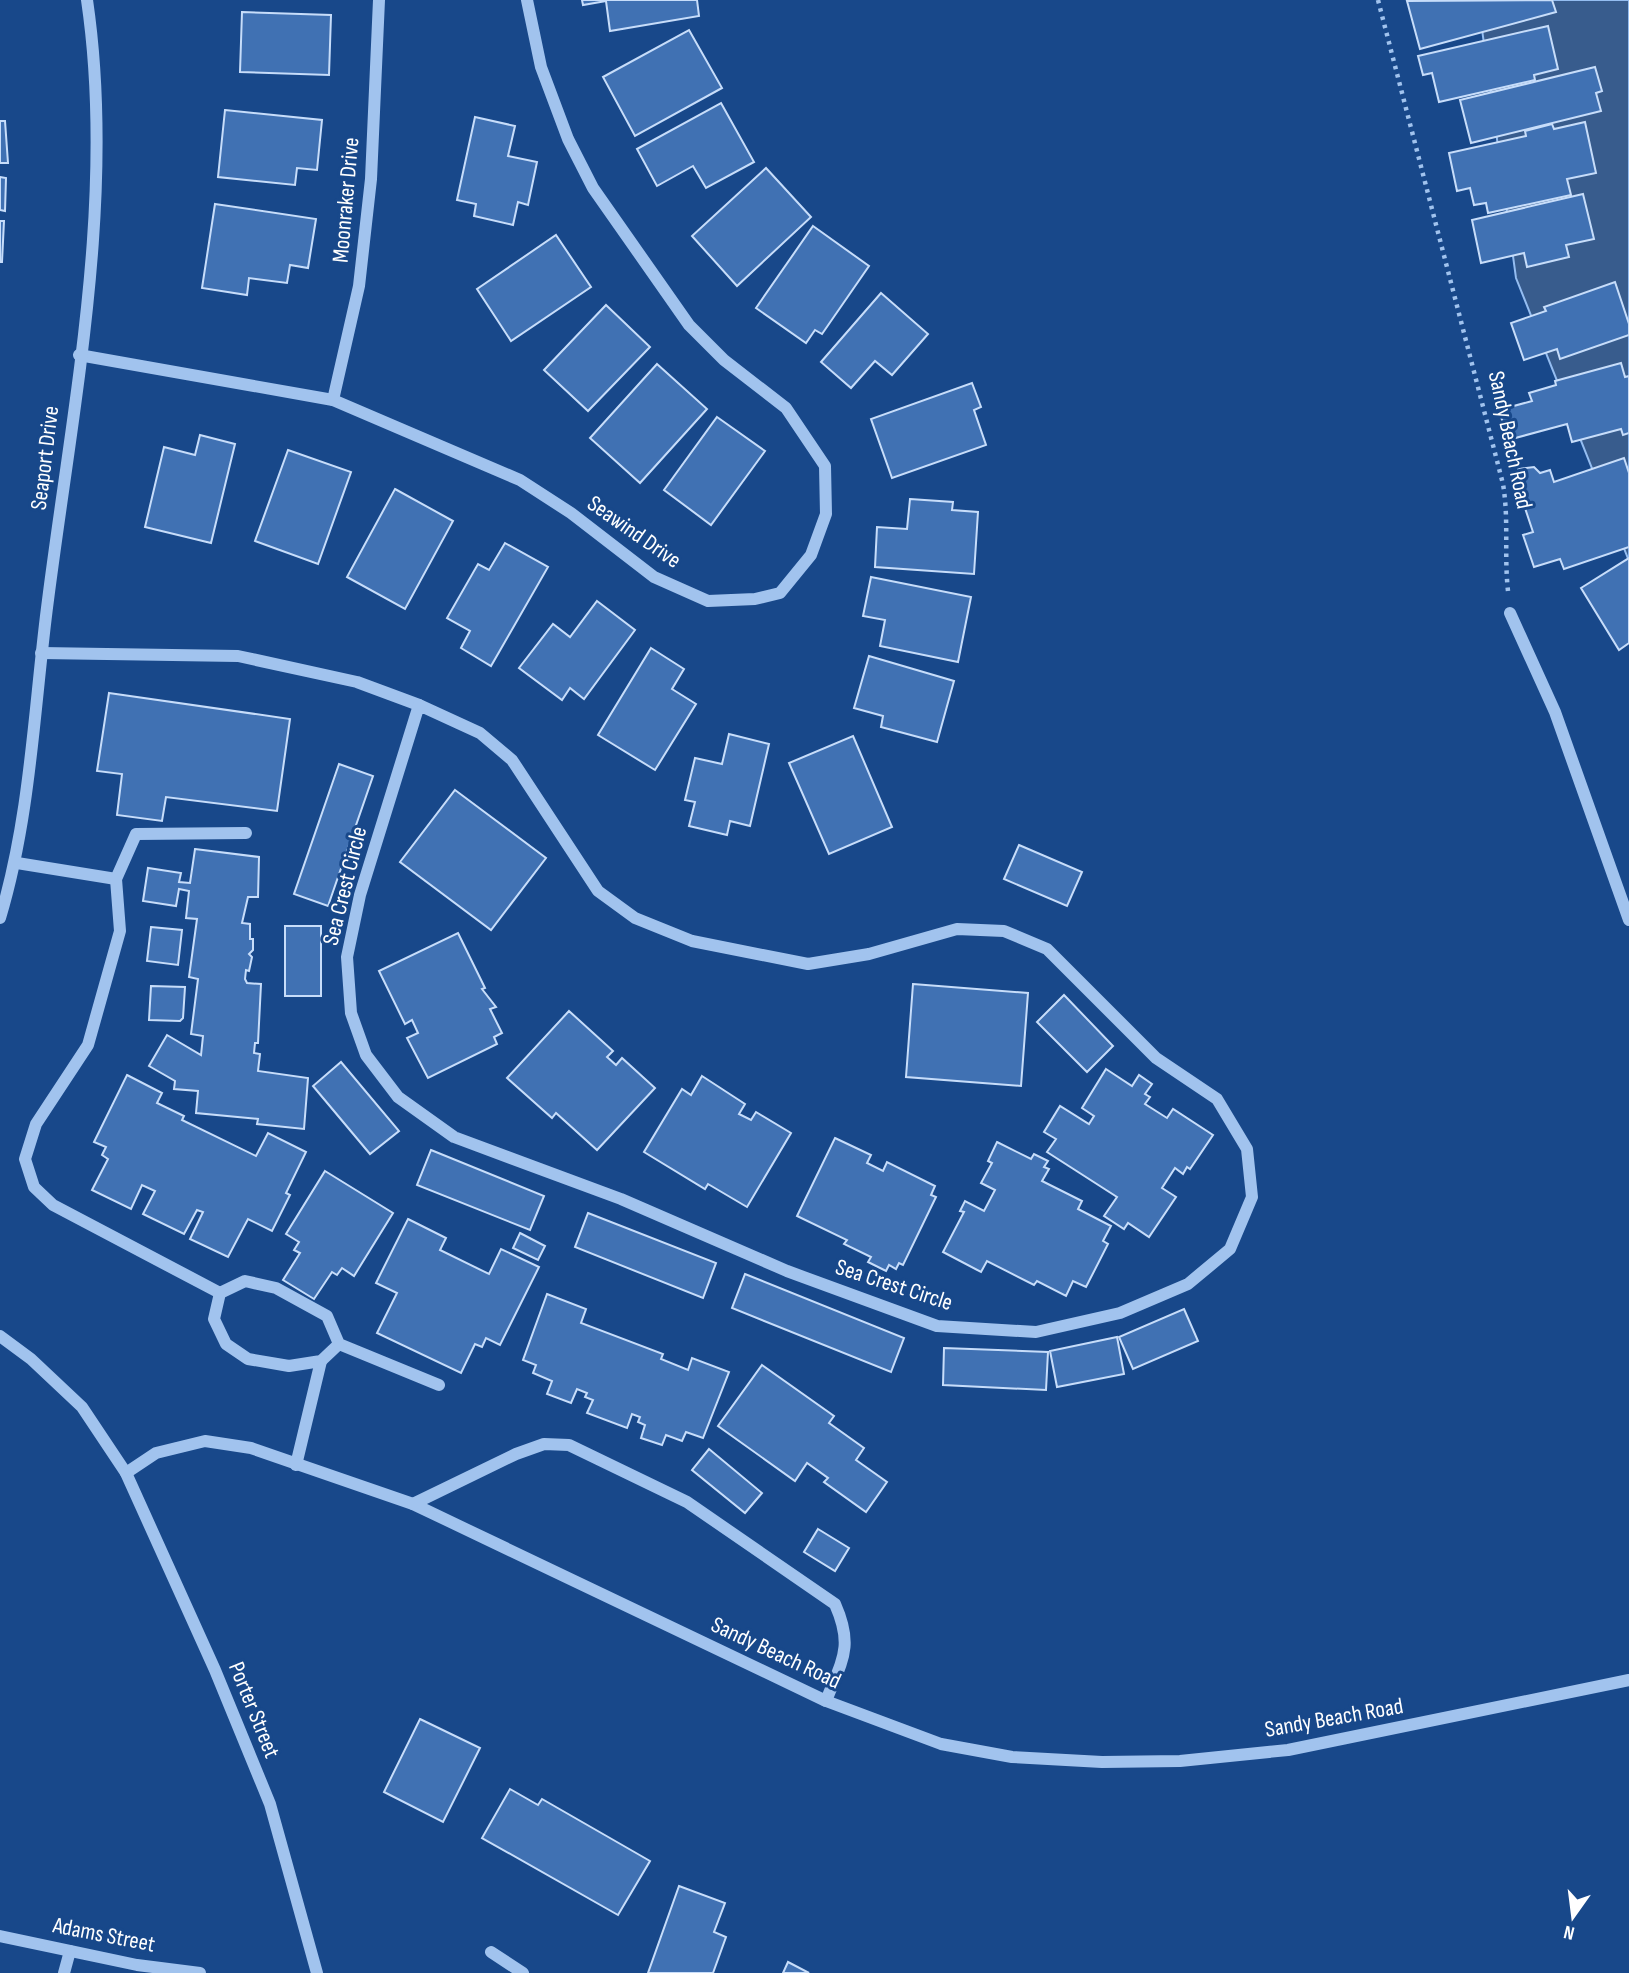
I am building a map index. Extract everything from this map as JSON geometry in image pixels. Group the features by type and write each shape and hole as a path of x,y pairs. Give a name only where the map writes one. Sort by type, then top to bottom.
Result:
{"street":[{"name":"Seaport Drive","path":"0,918 17,863 96,225 97,94 87,0"},
{"name":"Moonraker Drive","path":"333,400 362,259 371,179 379,0"},
{"name":"Seawind Drive","path":"79,355 333,400 520,481 571,513 654,577 708,601 755,599 780,593 811,555 826,514 825,466 786,408 724,360 689,325 593,188 568,139 541,67 527,0"},
{"path":"1510,613 1555,712 1629,920"},
{"name":"Sea Crest Circle","path":"41,653 238,656 357,682 419,705 480,733 512,760 598,891 635,919 692,941 808,964 869,954 957,929 1004,931 1047,949 1156,1058 1217,1099 1247,1149 1252,1197 1230,1249 1188,1284 1120,1313 1036,1332 937,1326 786,1271 621,1199 454,1136 398,1097 366,1055 351,1013 347,957 360,895 419,705"},
{"path":"220,1293 53,1205 34,1186 25,1160 36,1124 88,1045 120,931 116,879 136,834 246,833"},
{"path":"17,863 116,879"},
{"path":"220,1293 245,1281 276,1287 327,1316 339,1344 439,1385"},
{"path":"220,1293 214,1319 226,1344 248,1359 289,1366 321,1361"},
{"path":"0,1336 31,1359 82,1407 126,1473"},
{"path":"296,1465 321,1361 339,1344"},
{"name":"Sandy Beach Road","path":"126,1473 156,1453 205,1441 251,1448 413,1504 826,1701 941,1744 1012,1757 1102,1762 1180,1761 1288,1750 1629,1680"},
{"path":"413,1504 516,1454 544,1444 569,1445 687,1502 835,1604 845,1627 846,1647 826,1701"},
{"name":"Porter Street","path":"126,1473 215,1670 270,1804 317,1973"},
{"name":"Adams Street","path":"0,1936 200,1973"},
{"path":"64,1973 70,1951"},
{"path":"491,1952 523,1973"}],"path":[{"name":"Sandy Beach Road","path":"1378,0 1399,72 1503,484 1508,513 1504,555 1510,613"}],"water":[{"path":"1478,0 1629,0 1629,561 1516,278"}],"building":[{"path":"582,0 697,0 699,16 610,31 606,1 583,5"},
{"path":"1552,0 1556,12 1420,49 1407,1"},
{"path":"242,12 331,15 329,75 240,72"},
{"path":"1548,26 1558,69 1534,75 1535,80 1439,102 1432,73 1423,75 1418,56"},
{"path":"689,30 722,88 635,136 603,77"},
{"path":"1595,67 1602,91 1596,93 1601,111 1471,143 1460,100"},
{"path":"721,103 754,162 706,188 693,166 657,186 637,149"},
{"path":"225,110 322,120 317,170 297,168 295,185 218,177"},
{"path":"475,117 515,126 508,156 537,162 528,205 518,202 513,225 474,216 476,204 457,200"},
{"path":"0,121 5,121 8,163 0,163"},
{"path":"1585,122 1596,173 1567,179 1571,195 1488,213 1486,203 1474,205 1470,188 1457,191 1449,153 1526,136 1525,131 1552,124 1554,129"},
{"path":"766,168 811,217 737,286 692,236"},
{"path":"0,177 6,178 5,211 0,210"},
{"path":"1583,194 1594,239 1566,245 1569,257 1527,267 1524,253 1481,263 1472,220"},
{"path":"215,204 316,219 308,268 290,265 287,283 249,278 247,295 202,288"},
{"path":"0,221 4,221 2,262 0,262"},
{"path":"813,226 869,266 822,334 815,330 806,343 756,308"},
{"path":"556,235 591,287 511,341 477,289"},
{"path":"1615,282 1629,324 1629,335 1560,359 1557,349 1524,360 1511,323 1546,311 1544,307"},
{"path":"881,293 928,334 892,375 875,361 851,388 821,362"},
{"path":"606,305 650,347 588,411 544,370"},
{"path":"1621,363 1625,377 1629,376 1629,433 1623,435 1621,429 1572,442 1567,424 1508,440 1499,410 1532,401 1529,393 1556,385 1555,381"},
{"path":"657,364 707,409 640,483 590,438"},
{"path":"972,383 981,407 974,410 986,445 892,478 871,419"},
{"path":"717,417 765,451 711,525 664,490"},
{"path":"200,435 235,444 211,543 145,527 164,447 195,455"},
{"path":"288,450 351,472 318,564 255,541"},
{"path":"1624,458 1629,473 1629,547 1564,569 1560,559 1534,567 1523,535 1533,532 1517,484 1522,482 1518,469 1534,467 1540,473 1550,470 1554,482"},
{"path":"395,489 453,521 405,609 347,577"},
{"path":"910,499 953,502 952,510 978,512 974,574 875,567 877,527 907,529"},
{"path":"505,543 548,567 491,666 461,648 470,631 447,618 478,564 489,570"},
{"path":"1629,558 1629,643 1619,650 1581,588"},
{"path":"871,577 971,597 958,662 880,646 885,620 863,616"},
{"path":"597,601 635,630 584,699 570,688 562,700 519,668 553,624 570,637"},
{"path":"651,648 684,669 672,689 696,704 655,770 598,735"},
{"path":"869,656 954,681 937,742 881,727 883,716 854,708"},
{"path":"109,693 290,719 277,811 166,797 162,821 117,815 122,774 97,771"},
{"path":"729,734 769,744 750,826 730,821 727,835 689,826 695,802 685,800 695,758 722,764"},
{"path":"853,736 892,827 829,854 789,763"},
{"path":"339,764 373,776 328,906 294,894"},
{"path":"455,790 546,858 491,930 400,862"},
{"path":"1019,845 1082,872 1067,906 1004,879"},
{"path":"195,849 259,857 258,897 248,897 242,923 250,924 250,939 253,939 253,950 249,954 252,957 245,979 247,983 261,984 258,1043 255,1043 254,1053 260,1054 258,1071 308,1078 304,1129 257,1124 258,1119 196,1113 198,1091 174,1089 175,1081 149,1066 167,1035 201,1055 203,1036 191,1034 198,979 189,977 197,919 186,918 189,891 179,889 176,906 143,901 148,868 181,873 179,882 190,883"},
{"path":"285,926 321,926 321,996 285,996"},
{"path":"151,927 182,930 178,965 147,961"},
{"path":"458,933 485,988 482,989 496,1007 490,1009 502,1033 494,1037 497,1044 428,1078 407,1038 418,1033 412,1020 405,1024 379,971"},
{"path":"913,984 1028,993 1021,1086 906,1077"},
{"path":"151,986 185,987 183,1018 180,1021 149,1020"},
{"path":"1064,995 1113,1046 1087,1072 1037,1022"},
{"path":"569,1011 613,1051 607,1057 616,1065 622,1058 655,1088 597,1150 556,1113 552,1118 507,1078"},
{"path":"341,1062 399,1131 370,1154 313,1086"},
{"path":"1106,1069 1132,1086 1139,1075 1152,1084 1145,1094 1150,1097 1145,1104 1167,1118 1173,1109 1213,1135 1190,1169 1187,1167 1183,1174 1175,1168 1162,1188 1176,1197 1149,1237 1128,1223 1124,1229 1104,1216 1117,1197 1047,1152 1056,1139 1044,1132 1060,1106 1089,1124 1094,1116 1082,1108"},
{"path":"127,1075 162,1093 157,1103 184,1116 182,1120 256,1156 268,1133 306,1152 286,1193 290,1195 272,1231 248,1219 228,1257 190,1239 203,1212 197,1210 184,1234 143,1214 155,1191 142,1185 131,1209 92,1190 108,1159 102,1155 106,1147 94,1142"},
{"path":"702,1076 745,1104 739,1114 751,1120 756,1112 791,1133 747,1207 708,1184 705,1189 644,1152 682,1089 691,1095"},
{"path":"835,1138 871,1155 867,1163 883,1171 887,1162 935,1186 931,1195 936,1197 903,1265 899,1263 896,1269 889,1265 886,1271 868,1262 871,1257 844,1244 847,1240 797,1216"},
{"path":"997,1142 1031,1159 1034,1154 1048,1161 1044,1167 1049,1169 1042,1181 1082,1201 1078,1209 1111,1226 1103,1241 1108,1244 1086,1287 1073,1281 1066,1296 1037,1281 1034,1285 987,1261 981,1272 943,1252 964,1212 960,1211 965,1201 984,1211 995,1190 981,1183 992,1163 988,1161"},
{"path":"431,1150 544,1196 530,1230 417,1185"},
{"path":"325,1171 393,1213 354,1276 342,1268 337,1275 332,1272 314,1299 283,1280 300,1253 294,1250 299,1242 286,1234"},
{"path":"588,1213 716,1263 703,1298 575,1247"},
{"path":"408,1219 446,1238 440,1250 489,1274 501,1249 539,1267 500,1345 486,1338 482,1347 475,1344 461,1373 377,1333 397,1293 376,1283"},
{"path":"520,1233 545,1246 538,1260 513,1248"},
{"path":"745,1274 904,1338 891,1372 732,1308"},
{"path":"547,1294 586,1309 581,1323 663,1354 661,1359 688,1370 692,1358 729,1372 703,1438 686,1432 682,1441 666,1435 662,1445 641,1438 645,1425 638,1422 640,1417 632,1414 627,1428 587,1413 593,1400 585,1397 587,1393 577,1389 571,1403 547,1394 552,1381 533,1373 536,1365 523,1360"},
{"path":"1184,1309 1198,1341 1133,1369 1119,1337"},
{"path":"1117,1337 1124,1374 1057,1387 1050,1351"},
{"path":"944,1348 1048,1352 1046,1390 943,1385"},
{"path":"762,1365 834,1416 829,1423 864,1448 856,1460 887,1482 866,1512 824,1482 828,1478 807,1463 795,1481 718,1426"},
{"path":"709,1449 762,1493 745,1513 692,1470"},
{"path":"818,1529 849,1548 835,1571 804,1552"},
{"path":"420,1719 480,1748 443,1822 384,1792"},
{"path":"510,1789 538,1805 542,1799 650,1861 618,1915 482,1838"},
{"path":"679,1886 725,1903 714,1932 726,1937 713,1973 648,1973"},
{"path":"788,1962 809,1973 783,1973"}]}
